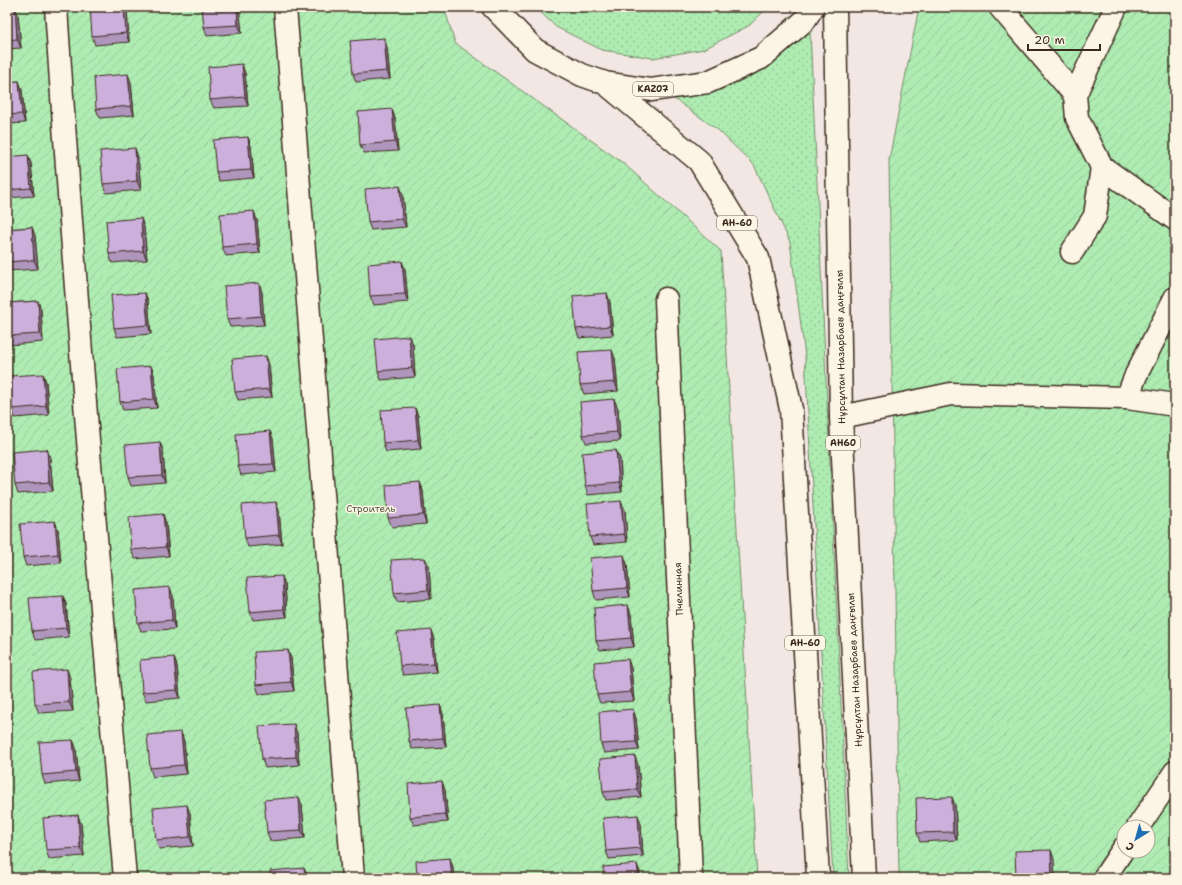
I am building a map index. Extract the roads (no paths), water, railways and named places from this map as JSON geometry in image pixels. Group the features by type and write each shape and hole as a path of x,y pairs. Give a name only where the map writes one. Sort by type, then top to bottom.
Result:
{"main road":[{"path":"56,7 70,215 125,878"},
{"path":"284,7 353,878"},
{"name":"KAZ07","path":"493,7 535,50 582,75 606,83 651,90 708,82 761,58 804,21 813,7"},
{"name":"Нұрсұлтан Назарбаев даңғылы","path":"835,7 841,417 864,878"},
{"path":"1000,7 1075,95"},
{"path":"1116,7 1075,95 1077,118 1102,167 1175,219"},
{"name":"АН-60","path":"606,83 699,161 758,258 791,409 818,878"},
{"path":"1072,252 1095,216 1102,167"},
{"path":"1127,398 1136,375 1175,298"},
{"name":"Пчелинная","path":"666,299 691,878"},
{"path":"841,417 951,394 1127,398 1175,404"},
{"path":"1143,819 1175,772"},
{"path":"1104,878 1117,859"}],"park label":[{"name":"Строитель","path":"371,508"}]}
